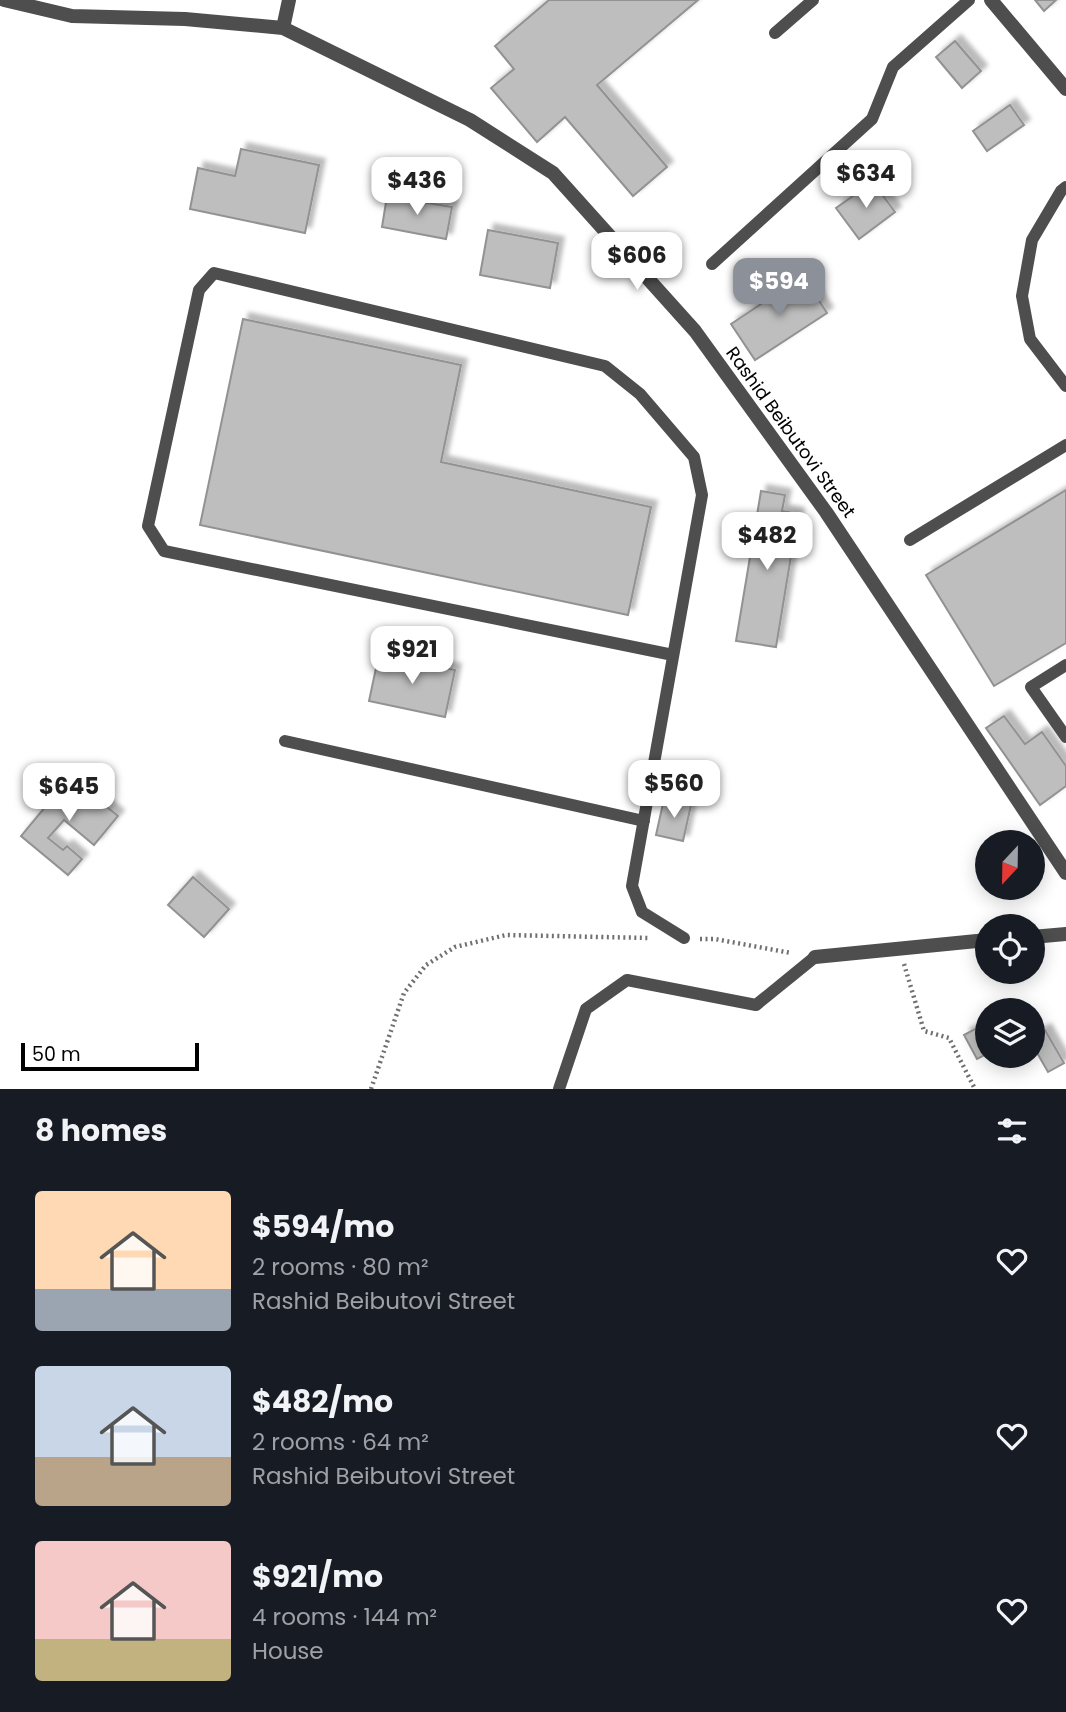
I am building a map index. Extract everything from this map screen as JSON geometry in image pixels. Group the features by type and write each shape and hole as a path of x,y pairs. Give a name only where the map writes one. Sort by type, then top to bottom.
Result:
{"street":[{"name":"Rashid Beibutovi Street","path":"4,0 72,16 185,19 283,28 470,120 553,173 704,343 826,512 1066,873"},
{"path":"283,28 289,0"},
{"path":"991,0 1066,89"},
{"path":"1045,936 1066,934"},
{"path":"815,957 975,941"}],"lane":[{"path":"775,33 813,0"},
{"path":"712,264 872,119 893,67 968,0"},
{"path":"1066,187 1032,240 1022,296 1030,339 1066,386"},
{"path":"673,655 164,551 148,526 199,289 214,273 605,366 640,394 694,457 702,495 632,886 642,912 684,938"},
{"path":"910,540 1066,445"},
{"path":"1066,665 1031,687 1066,737"},
{"path":"285,741 644,821"},
{"path":"559,1089 586,1009 627,980 756,1005 815,957"}],"path":[{"path":"371,1089 404,993 426,965 455,947 506,935 684,938 715,939 815,957"},
{"path":"900,947 924,1031 948,1038 975,1089"}],"building":[{"path":"549,0 698,0 597,85 667,167 633,196 565,117 537,142 491,88 514,69 495,46"},
{"path":"1035,0 1056,0 1044,11"},
{"path":"955,41 981,71 962,88 936,57"},
{"path":"1010,105 1024,125 987,151 973,131"},
{"path":"241,149 319,165 305,233 190,209 198,168 235,176"},
{"path":"873,182 895,212 859,239 836,208"},
{"path":"387,196 452,207 446,239 382,227"},
{"path":"488,230 558,243 550,288 480,275"},
{"path":"803,276 827,313 755,360 731,324"},
{"path":"243,319 461,365 441,462 651,507 628,615 200,525"},
{"path":"1066,490 1066,643 994,686 926,575"},
{"path":"761,491 785,495 782,511 798,514 776,647 736,641"},
{"path":"379,654 455,670 445,717 369,701"},
{"path":"1004,716 1025,744 1042,732 1066,766 1066,786 1040,805 986,728"},
{"path":"70,777 118,816 94,845 64,820 48,838 63,850 67,846 82,859 68,875 21,836"},
{"path":"664,799 691,805 683,841 656,835"},
{"path":"193,877 229,909 204,937 168,905"},
{"path":"975,1029 975,1055 964,1035"},
{"path":"1045,1030 1064,1063 1048,1072 1045,1067"}]}
